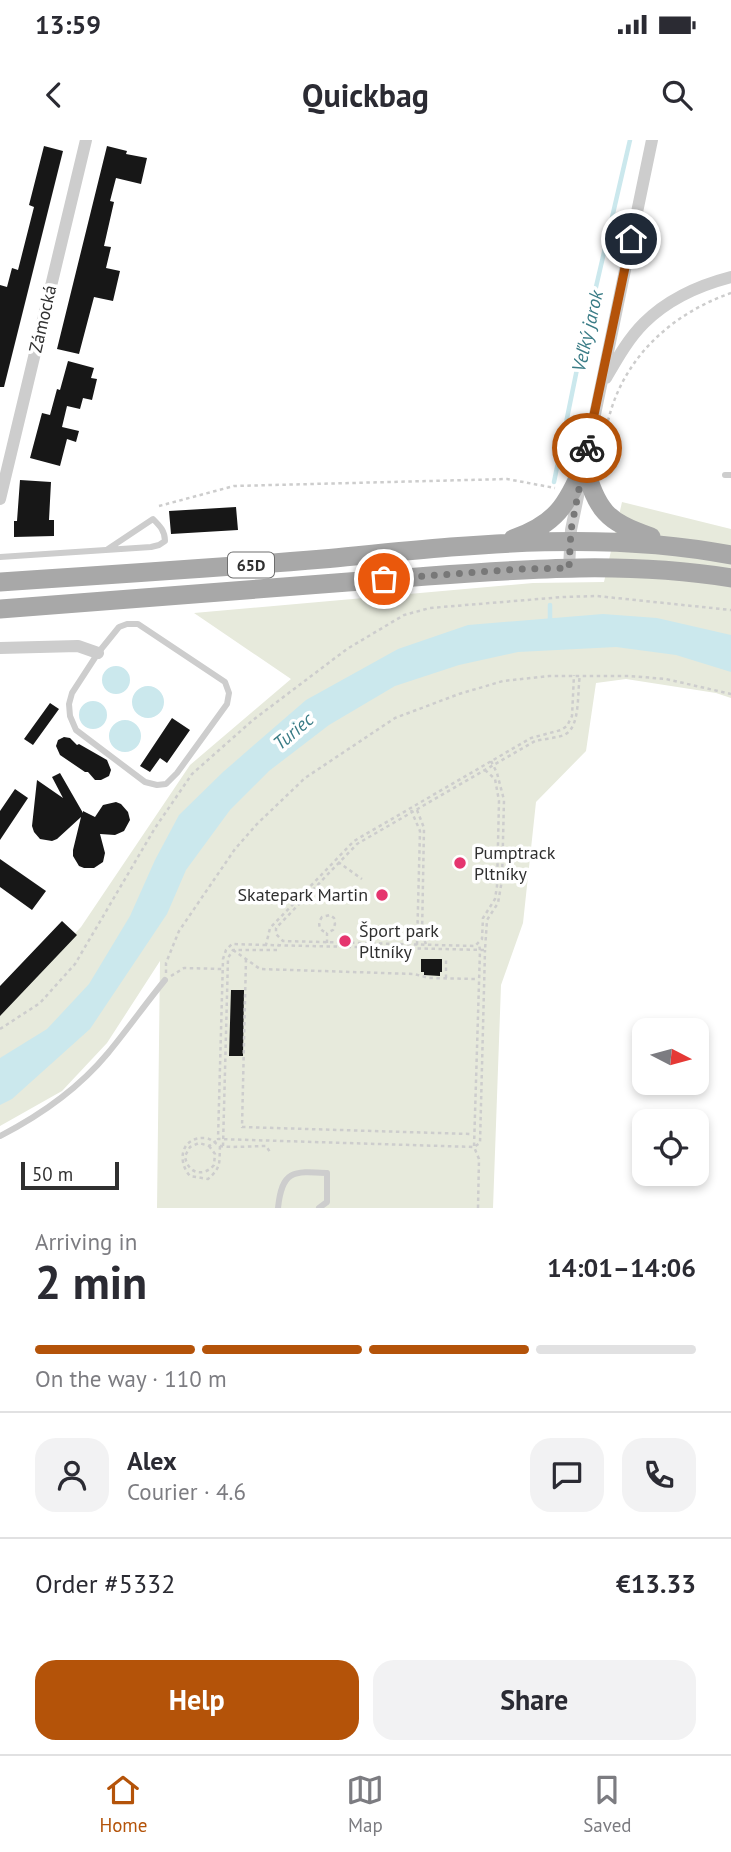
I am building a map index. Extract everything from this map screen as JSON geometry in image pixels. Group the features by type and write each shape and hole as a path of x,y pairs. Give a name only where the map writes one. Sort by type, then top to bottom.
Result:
{"main road":[{"path":"501,543 523,536 549,522 573,492 584,465"},
{"path":"584,465 597,502 617,523 675,546"},
{"name":"65D","path":"0,582 215,568 501,543 638,542 731,555"},
{"name":"65D","path":"0,609 520,569 641,568 731,578"}],"street":[{"name":"Zámocká","path":"0,499 86,140"},
{"path":"569,568 571,530 652,140"},
{"path":"600,387 632,337 651,317 694,290 731,277"},
{"path":"0,648 78,646 98,653"}],"lane":[{"path":"0,556 76,553 159,545 165,541 161,526 153,519 108,549"},
{"path":"138,624 225,682 229,693 227,704 166,784 145,782 76,730 70,716 72,693 98,653 119,627 138,624"},
{"path":"0,1136 44,1110 87,1075 107,1054 165,980"},
{"path":"278,1208 279,1190 285,1181 293,1174 303,1172 327,1173 327,1202 319,1208"}],"path":[{"path":"608,420 611,406 624,381 651,342 689,311 731,293"},
{"path":"159,506 234,486 507,479 549,488 563,486"},
{"path":"0,1029 40,1003 75,964 155,828 192,774 253,720 347,649 404,615 430,608 586,596 731,610"},
{"path":"327,944 284,941 276,934 276,928 354,841 531,738 567,726 572,716 574,675"},
{"path":"411,810 535,741 565,734 573,728 580,675"},
{"path":"165,980 166,963 179,932 235,849 305,778 394,718 459,694 527,677 630,676 666,679 731,694"},
{"path":"233,950 228,958 224,1140 220,1165 208,1179 190,1176 184,1170 182,1152 186,1143 194,1139 209,1138 216,1140 224,1140 474,1147 480,1143 483,950 487,920 498,904 502,880 504,800 491,761"},
{"path":"417,946 475,946 482,939 483,918 495,898 497,887 499,801 495,779 485,770"},
{"path":"416,809 424,828 422,935 426,944"},
{"path":"411,810 420,831 417,946"},
{"path":"337,861 362,879"},
{"path":"266,945 270,928 337,861"},
{"path":"330,915 335,924 333,930 327,933 319,927 319,922 322,917 330,915"},
{"path":"327,933 327,944"},
{"path":"233,950 277,950 278,945 284,941"},
{"path":"270,1152 266,1146 222,1146 216,1140 222,969 226,950 232,944 417,946 483,950"},
{"path":"479,944 483,950"},
{"path":"233,950 260,969 414,974 429,978 474,979"},
{"path":"446,958 446,978"},
{"path":"246,959 242,1127 470,1134"},
{"path":"165,980 184,968 222,969"},
{"path":"209,1146 216,1140"},
{"path":"194,1144 209,1146 215,1154 214,1165 206,1172 191,1170 186,1162 187,1151 194,1144"},
{"path":"474,1147 480,1159 478,1208"}],"shaded area":[{"path":"622,502 731,529 731,698 716,693 626,679 596,683 586,751 536,802 523,923 501,985 493,1208 157,1208 160,961 107,1043 62,1091 0,1126 0,1013 81,927 190,765 291,679 194,613 533,583 604,582"}],"water":[{"name":"Turiec","path":"603,614 657,618 731,635 731,672 676,655 616,647 518,652 459,665 395,686 329,725 269,771 230,810 186,870 167,914 90,1029 12,1099 0,1105 0,1058 47,1029 89,984 130,916 179,815 223,772 306,700 398,649 468,625"},
{"path":"116,666 126,670 130,680 126,690 116,694 106,690 102,680 106,670"},
{"path":"148,686 159,691 164,702 159,713 148,718 137,713 132,702 137,691"},
{"path":"93,701 103,705 107,715 103,725 93,729 83,725 79,715 83,705"},
{"path":"125,720 136,725 141,736 136,747 125,752 114,747 109,736 114,725"}],"building":[{"path":"44,146 63,151 4,387 0,387 0,285 7,287 12,268 18,270 34,207 29,205"},
{"path":"107,146 127,151 126,154 147,158 141,184 116,178 110,201 114,202 104,246 111,247 106,268 120,271 113,301 94,297 79,354 57,349"},
{"path":"68,361 94,368 91,378 97,379 92,400 83,398 80,409 67,406 62,427 79,431 76,442 67,439 60,466 30,458 42,413 50,415"},
{"path":"20,480 51,482 49,520 54,520 54,536 14,537"},
{"path":"236,507 238,530 171,534 169,511"},
{"path":"50,703 59,709 33,745 24,739"},
{"path":"172,718 190,730 167,763 160,758 150,772 140,766"},
{"path":"64,737 107,760 111,770 109,776 95,780 88,772 60,755 56,746 58,740"},
{"path":"60,773 83,813 95,817 103,805 116,802 128,812 130,820 124,831 115,835 100,834 105,853 103,862 94,868 79,866 73,856 81,817 52,841 40,839 34,832 32,826 37,780 63,798 52,777"},
{"path":"15,789 28,798 0,840 0,811"},
{"path":"0,859 46,891 32,910 0,887"},
{"path":"62,921 77,935 0,1016 0,986"},
{"path":"421,959 442,959 440,976 424,975 424,972 421,972"},
{"path":"231,990 244,990 243,1056 229,1056"}],"waterway":[{"name":"Veľký jarok","path":"554,482 630,140"},
{"name":"Veľký jarok","path":"550,605 552,621"}],"way so far":[{"path":"384,579 569,568 571,530 587,448"}],"place":[{"name":"Pumptrack Pltníky","path":"460,863"},
{"name":"Skatepark Martin","path":"382,895"},
{"name":"Šport park Pltníky","path":"345,941"}],"route":[{"path":"587,448 631,239"}]}
